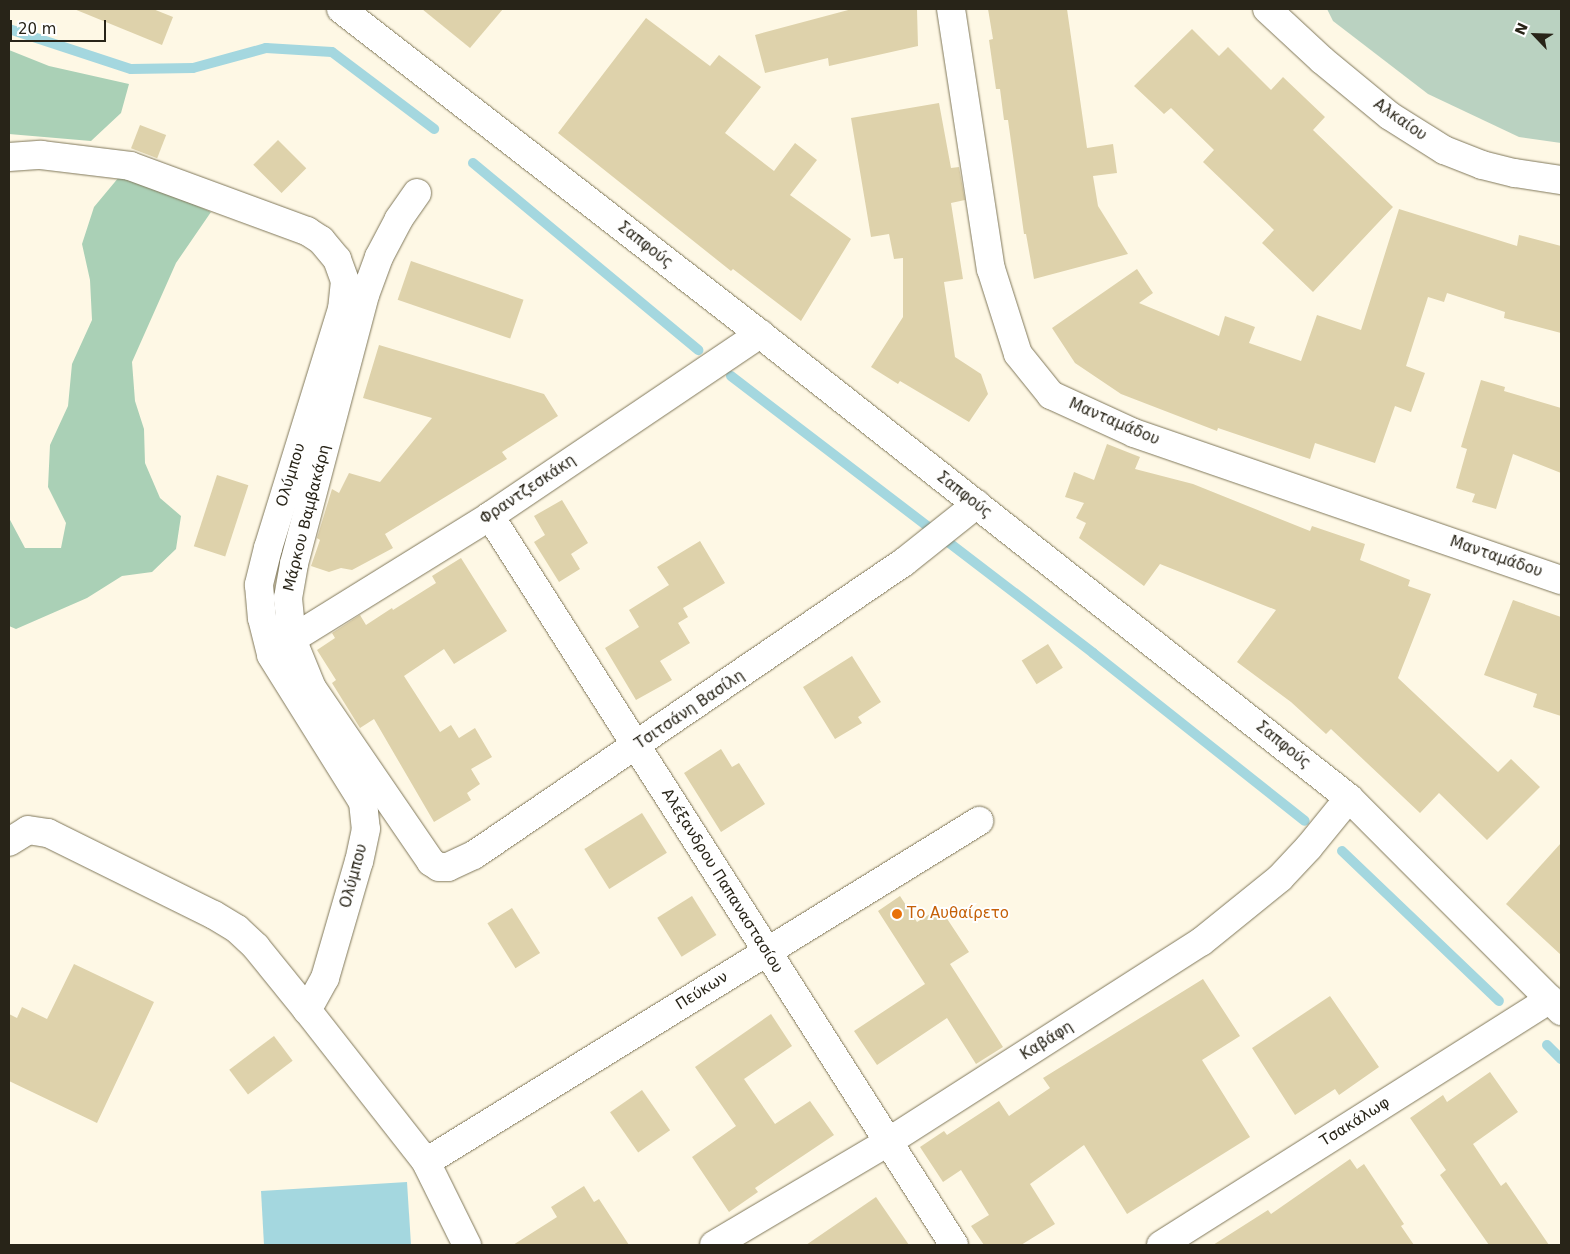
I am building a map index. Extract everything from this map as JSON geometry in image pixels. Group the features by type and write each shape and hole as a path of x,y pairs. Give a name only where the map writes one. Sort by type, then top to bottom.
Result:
{"street":[{"name":"Σαπφούς","path":"340,9 760,334 967,512 1350,798 1555,1005"},
{"name":"Μανταμάδου","path":"951,9 991,269 1018,354 1051,395 1134,433 1561,580"},
{"name":"Αλκαίου","path":"1267,9 1322,60 1383,110 1444,150 1490,167 1561,180"},
{"name":"Ολύμπου","path":"9,156 41,155 130,166 306,231 321,240 337,259 340,266 345,281 342,309 268,548 259,585 262,618 271,655 363,802 366,829 359,861 325,978 307,1010"},
{"name":"Μάρκου Βαμβακάρη","path":"417,193 395,227 379,257 365,295 294,564 288,598 292,639 312,688 425,856 439,866 448,867 474,855"},
{"name":"Φραντζεσκάκη","path":"292,639 490,516 760,334"},
{"name":"Τσιτσάνη Βασίλη","path":"474,855 636,747 904,562 967,512"},
{"name":"Αλέξανδρου Παπαναστασίου","path":"490,516 954,1245"},
{"name":"Καβάφη","path":"714,1245 888,1142 1201,942 1280,878 1350,798"},
{"name":"Πεύκων","path":"426,1162 979,821"},
{"path":"9,842 28,830 48,833 214,915 237,930 256,947 426,1162 467,1245"},
{"name":"Τσακάλωφ","path":"1161,1245 1555,1005"}],"green space":[{"path":"1327,9 1561,9 1561,143 1519,137 1428,94 1333,21"},
{"path":"9,50 49,66 129,84 121,113 91,141 9,134"},
{"path":"119,177 151,185 211,212 176,263 132,362 135,401 144,429 145,463 160,498 181,516 176,549 152,572 122,576 87,598 16,629 9,626 9,518 25,548 61,548 66,523 48,487 50,445 68,406 72,364 92,320 90,280 82,244 94,207"}],"water":[{"path":"407,1182 411,1245 264,1245 261,1191"}],"building":[{"path":"74,9 153,9 173,17 162,45"},
{"path":"422,9 503,9 470,48"},
{"path":"852,9 917,9 918,46 829,66 828,58 765,73 755,35"},
{"path":"988,9 1067,9 1087,148 1113,144 1117,173 1093,176 1098,206 1128,254 1034,279 1026,234 1024,234 1008,120 1004,120 1000,89 996,89 989,40 993,39"},
{"path":"646,18 710,66 719,55 761,87 725,133 774,171 795,143 817,160 790,195 851,239 801,321 733,269 731,271 558,133"},
{"path":"1192,29 1219,56 1228,47 1271,90 1283,77 1325,117 1313,130 1393,207 1313,292 1262,243 1274,230 1203,162 1214,150 1171,108 1164,114 1134,86"},
{"path":"939,103 951,168 959,167 965,200 951,203 963,279 944,282 955,357 981,374 988,394 969,422 900,381 898,384 871,367 903,317 903,258 894,259 889,234 871,237 851,118"},
{"path":"140,125 166,135 157,158 131,148"},
{"path":"278,140 306,168 282,193 253,165"},
{"path":"1399,209 1517,246 1519,235 1561,246 1561,333 1504,318 1505,312 1447,293 1444,302 1428,297 1406,366 1425,373 1411,412 1395,406 1375,463 1315,443 1310,459 1218,428 1217,431 1121,394 1075,363 1052,328 1137,269 1153,293 1139,303 1219,336 1225,316 1255,327 1249,343 1301,361 1317,315 1361,330"},
{"path":"411,261 524,300 510,339 398,300"},
{"path":"379,345 544,394 558,416 502,452 507,459 385,534 393,548 352,570 341,568 329,572 311,566 320,540 317,538 332,489 339,493 349,473 380,482 432,418 363,398"},
{"path":"1481,380 1505,387 1504,391 1561,408 1561,473 1513,454 1496,509 1472,502 1475,494 1456,488 1467,449 1461,447"},
{"path":"1107,444 1140,457 1135,469 1193,484 1310,531 1312,526 1365,544 1360,560 1410,580 1408,586 1431,594 1398,678 1498,772 1511,759 1540,787 1487,840 1439,793 1420,813 1331,729 1326,734 1291,702 1237,662 1276,610 1160,564 1144,586 1079,538 1086,523 1076,518 1084,503 1065,497 1074,472 1094,480"},
{"path":"217,475 248,485 225,557 194,546"},
{"path":"562,500 588,543 571,554 580,569 559,582 534,542 545,535 534,516"},
{"path":"700,541 725,583 683,608 688,617 678,623 690,643 660,661 672,680 636,700 605,648 639,627 629,610 669,585 657,567"},
{"path":"461,558 507,631 454,664 444,649 404,676 440,732 451,725 459,738 475,728 492,757 471,769 480,784 467,793 471,800 434,822 374,719 360,728 332,683 336,680 317,650 335,638 332,633 360,615 366,625 436,583 432,576"},
{"path":"1513,600 1561,617 1561,716 1533,707 1537,694 1484,675"},
{"path":"1048,644 1063,668 1037,684 1022,660"},
{"path":"852,656 881,702 858,717 862,723 835,739 803,687"},
{"path":"721,749 732,767 739,763 765,804 721,832 684,773"},
{"path":"642,813 667,853 609,889 584,849"},
{"path":"1561,843 1561,955 1506,904"},
{"path":"692,896 716,935 682,957 657,918"},
{"path":"900,896 917,922 940,908 969,952 950,964 1003,1047 976,1064 947,1018 877,1065 854,1031 925,984 878,911"},
{"path":"512,908 540,953 515,968 487,923"},
{"path":"74,964 154,1002 97,1123 9,1081 9,1014 17,1018 22,1007 47,1019"},
{"path":"1203,979 1240,1036 1202,1060 1250,1137 1127,1214 1084,1145 1030,1184 1055,1224 1021,1245 984,1245 971,1226 989,1215 961,1170 943,1182 920,1147 944,1131 947,1135 999,1101 1009,1116 1050,1088 1043,1078"},
{"path":"1330,996 1379,1067 1339,1095 1335,1089 1295,1115 1252,1048"},
{"path":"771,1014 792,1046 744,1079 775,1124 810,1101 834,1135 755,1188 758,1192 729,1212 692,1157 736,1126 695,1067"},
{"path":"274,1036 293,1061 248,1094 229,1070"},
{"path":"1490,1072 1518,1112 1473,1144 1501,1186 1506,1182 1549,1245 1489,1245 1440,1175 1446,1170 1410,1118 1443,1095 1447,1102"},
{"path":"642,1090 670,1130 638,1153 610,1112"},
{"path":"1350,1159 1357,1169 1364,1164 1404,1224 1401,1226 1414,1245 1213,1245 1268,1210 1271,1214"},
{"path":"584,1186 594,1202 599,1199 629,1245 513,1245 557,1217 551,1207"},
{"path":"876,1197 909,1245 806,1245"}],"waterway":[{"path":"9,29 131,69 193,68 266,48 332,52 434,129"},
{"path":"473,163 698,350"},
{"path":"731,376 1093,653 1305,821"},
{"path":"1342,851 1499,1001"},
{"path":"1547,1045 1561,1059"}],"place":[{"name":"Το Αυθαίρετο","path":"897,914"}]}
